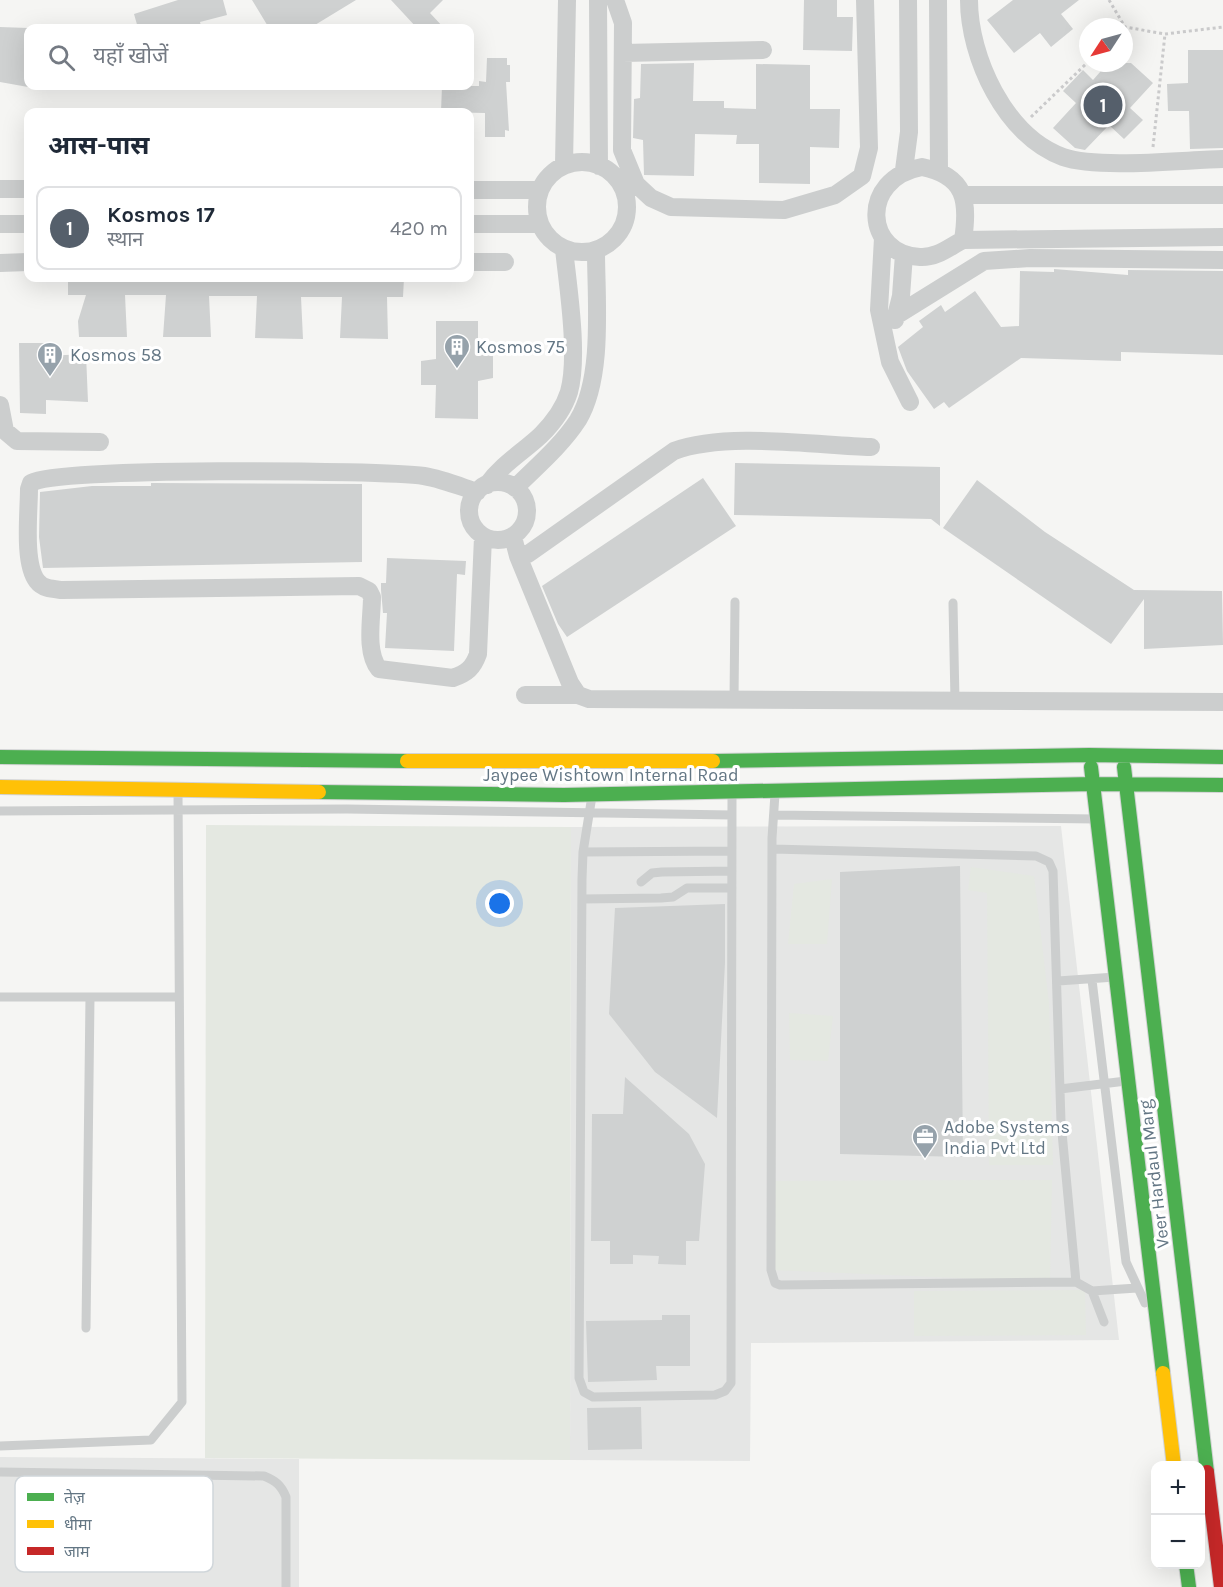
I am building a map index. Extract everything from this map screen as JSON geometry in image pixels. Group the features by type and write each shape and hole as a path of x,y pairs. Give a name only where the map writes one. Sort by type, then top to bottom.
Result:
{"street":[{"path":"564,165 567,0"},
{"path":"598,0 599,166"},
{"path":"615,0 623,23 622,150 636,184 651,198 671,207 784,210 835,195 862,176 869,148 865,0"},
{"path":"904,170 909,132 908,0"},
{"path":"938,0 939,170"},
{"path":"969,0 975,53 997,95 1021,127 1045,148 1064,157 1091,162 1223,159"},
{"path":"622,53 764,50"},
{"path":"582,162 599,166 614,175 624,190 627,208 623,225 614,240 596,250 581,253 564,249 550,239 540,224 536,207 540,190 550,175 564,165 582,162"},
{"path":"1091,162 1092,194"},
{"path":"910,402 890,362 879,310 883,238 876,212 880,195 890,180 904,170 922,167 939,170 954,180 964,195 967,213 963,240"},
{"path":"0,189 24,189"},
{"path":"474,190 540,190"},
{"path":"964,195 1223,195"},
{"path":"0,224 24,224"},
{"path":"474,224 540,224"},
{"path":"883,238 904,254 921,258 939,254 963,240 1223,237"},
{"path":"483,537 478,654 473,666 464,674 453,678 379,669 374,662 372,652 372,597 369,591 359,585 62,591 47,588 38,582 30,567 29,489 31,483 41,477 100,473 371,472 423,476 482,488 496,483 515,488 524,499 527,512 523,526 513,537 501,540 483,537 471,523 469,512 471,501 482,488 496,472 541,435 560,411 568,393 571,354 564,249"},
{"path":"515,488 579,419 590,391 596,327 596,250"},
{"path":"884,329 894,321 897,315 904,254"},
{"path":"897,315 984,261 1030,258 1223,260"},
{"path":"0,263 24,262"},
{"path":"474,262 505,262"},
{"path":"0,405 5,431 16,441 100,442"},
{"path":"518,556 528,554 674,451 694,443 720,441 871,447"},
{"path":"513,537 518,556 570,683 578,695"},
{"path":"525,695 578,695 589,699 1223,702"},
{"name":"Jaypee Wishtown Internal Road","path":"0,757 608,763 1089,755 1223,757"},
{"name":"Veer Hardaul Marg","path":"1089,755 1173,1461"},
{"name":"Veer Hardaul Marg","path":"1124,756 1221,1587"},
{"name":"Jaypee Wishtown Internal Road","path":"0,787 592,794 1094,784 1223,785"},
{"path":"1187,1569 1189,1587"}],"lane":[{"path":"734,700 735,602"},
{"path":"953,603 955,700"},
{"path":"0,1446 152,1440 182,1402 178,789"},
{"path":"592,794 583,852 582,899 580,1386 584,1392 593,1397 715,1395 725,1391 731,1383 732,792"},
{"path":"776,792 773,849 771,1270 774,1283 780,1285 1077,1282 1092,1291 1137,1288"},
{"path":"0,811 347,808 732,815"},
{"path":"774,815 1098,819"},
{"path":"773,849 1043,858 1050,862 1053,871 1058,981 1062,1140 1077,1282"},
{"path":"583,852 731,851"},
{"path":"641,882 652,873 732,871"},
{"path":"582,899 660,898 673,897 687,888 732,888"},
{"path":"1058,981 1092,980 1117,976"},
{"path":"1092,980 1126,1262 1157,1327"},
{"path":"0,997 179,997"},
{"path":"86,1328 90,997"},
{"path":"1060,1089 1129,1081"},
{"path":"1092,1291 1104,1322"},
{"path":"0,1472 264,1476 281,1486 286,1497 286,1587"}],"path":[{"path":"1109,0 1119,18"},
{"path":"1133,29 1165,34 1223,27"},
{"path":"1152,160 1165,34"},
{"path":"1021,127 1079,71"}],"shaded area":[{"path":"206,825 571,827 570,1460 205,1458"},
{"name":"Adobe Systems India Pvt Ltd","path":"1061,826 1119,1340 751,1343 750,1461 570,1460 571,827"},
{"path":"971,867 1034,876 1049,1003 1053,1165 989,1165 987,893 968,890"},
{"path":"832,879 827,944 788,944 794,884"},
{"path":"789,1013 833,1016 828,1061 790,1060"},
{"path":"1052,1180 1050,1282 771,1270 772,1181"},
{"path":"1085,1290 1086,1335 914,1336 914,1291"},
{"path":"0,1457 299,1459 299,1587 0,1587"}],"building":[{"path":"178,0 223,0 227,15 200,22 200,24 137,24 134,14"},
{"path":"252,0 356,0 317,24 267,24"},
{"path":"391,0 443,0 430,13 440,24 413,24"},
{"path":"804,0 837,0 837,17 853,17 852,51 803,50"},
{"path":"1013,0 1079,0 1061,14 1073,29 1051,47 1040,33 1014,53 987,20"},
{"path":"0,27 24,28 24,86 0,82"},
{"path":"1188,50 1223,50 1223,148 1190,149 1189,111 1168,111 1167,84 1188,83"},
{"path":"487,58 507,58 507,65 510,65 510,82 506,82 509,131 505,130 505,137 485,137 485,113 474,113 474,108 441,108 442,90 474,90 474,86 479,86 479,81 486,82"},
{"path":"694,63 693,101 724,101 724,108 756,109 756,64 810,65 810,109 840,109 839,148 810,147 810,184 759,183 759,144 736,144 737,135 695,134 694,176 644,175 643,140 633,138 634,99 640,98 641,64"},
{"path":"1133,65 1153,83 1130,108 1143,120 1124,139 1109,125 1085,150 1075,148 1053,128 1076,103 1063,91 1081,72 1085,72 1093,80 1100,72 1133,72"},
{"path":"1054,269 1128,275 1128,270 1223,271 1223,355 1121,352 1121,361 1021,358 949,408 944,402 934,409 907,371 898,347 923,327 919,321 941,305 945,312 975,291 1001,327 1019,326 1020,271 1054,272"},
{"path":"68,282 404,282 403,297 387,297 388,339 340,338 342,297 301,297 303,339 255,338 257,296 209,296 211,337 163,337 166,295 125,295 127,337 79,337 78,321 86,295 68,295"},
{"name":"Kosmos 75","path":"436,321 478,321 478,354 493,354 493,378 478,381 478,419 435,418 436,385 421,385 421,361 436,359"},
{"name":"Kosmos 58","path":"19,343 45,343 45,356 86,354 88,402 46,400 46,414 20,413"},
{"path":"735,463 940,467 940,526 931,519 734,515"},
{"path":"703,478 736,526 567,637 558,624 542,586"},
{"path":"977,480 1045,532 1134,590 1222,591 1223,645 1144,649 1144,599 1111,644 943,528"},
{"path":"151,483 362,484 362,562 43,568 39,537 40,492 92,486 151,486"},
{"path":"387,558 466,561 465,575 457,574 454,651 385,648 387,613 383,613 381,583 386,583"},
{"path":"960,866 963,1157 840,1154 840,872"},
{"path":"725,904 725,963 717,1118 655,1072 609,1014 615,908"},
{"path":"625,1077 689,1134 705,1164 699,1241 686,1241 686,1265 658,1264 659,1256 633,1255 633,1264 610,1264 610,1241 591,1241 592,1114 623,1114"},
{"path":"662,1315 690,1315 690,1366 656,1366 657,1380 588,1382 586,1321 662,1320"},
{"path":"641,1407 642,1449 588,1450 587,1408"}],"traffic: fast":[{"path":"713,761 1089,755 1223,757"},
{"path":"0,757 407,761"},
{"path":"1091,767 1163,1373"},
{"path":"1124,767 1207,1472"},
{"path":"319,792 564,795 1094,784 1223,785"},
{"path":"1187,1569 1189,1587"}],"traffic: slow":[{"path":"407,761 713,761"},
{"path":"0,787 319,792"},
{"path":"1163,1373 1173,1461"}],"traffic: jam":[{"path":"1207,1472 1221,1587"}],"place":[{"name":"Kosmos 17","path":"1103,105"},
{"name":"Kosmos 75","path":"457,370"},
{"name":"Kosmos 58","path":"50,378"},
{"name":"Adobe Systems India Pvt Ltd","path":"925,1160"}]}
